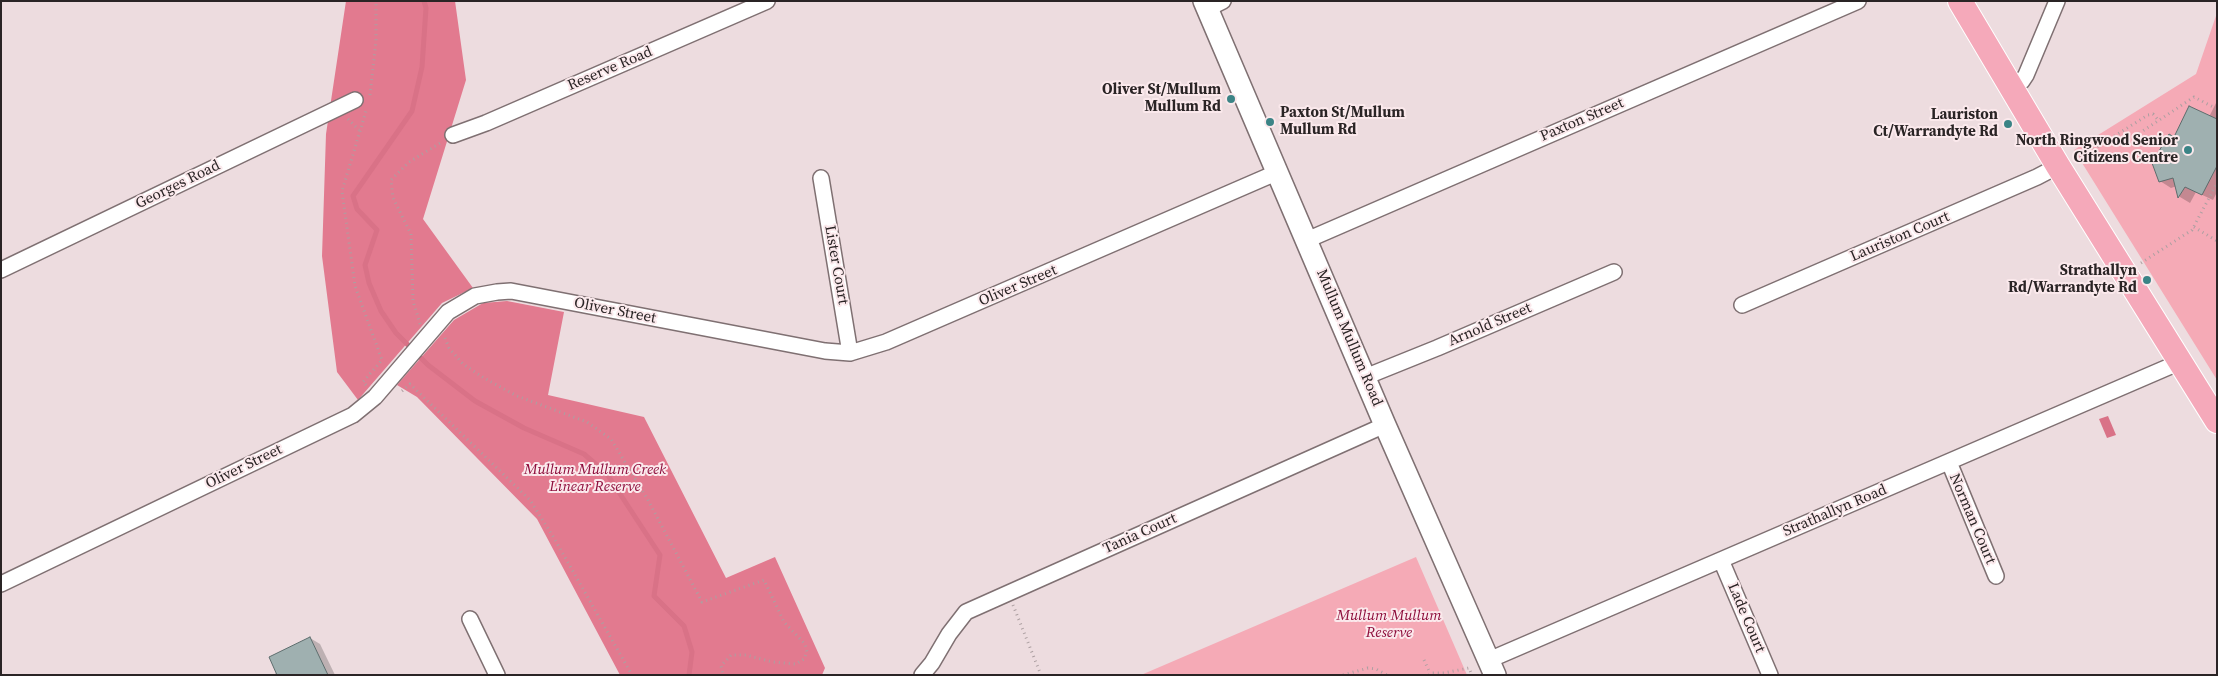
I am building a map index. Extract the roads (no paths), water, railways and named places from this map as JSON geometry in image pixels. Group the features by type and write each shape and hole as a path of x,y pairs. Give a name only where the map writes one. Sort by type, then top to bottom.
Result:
{"main road":[{"path":"1960,1 2011,88 2067,163 2180,362 2217,421"}],"street":[{"name":"Reserve Road","path":"453,135 486,123 767,1"},
{"name":"Paxton Street","path":"1307,240 1858,1"},
{"path":"2011,88 2022,81 2026,75 2056,1"},
{"name":"Mullum Mullum Road","path":"1211,4 1278,172 1385,425 1492,668"},
{"name":"Georges Road","path":"1,270 355,100"},
{"name":"Lauriston Court","path":"1742,305 2037,178 2067,163"},
{"name":"Oliver Street","path":"1,584 353,415 375,397 448,312 466,300 486,294 511,292 824,351 850,353 886,342 1278,172"},
{"name":"Lister Court","path":"821,178 850,353"},
{"name":"Arnold Street","path":"1365,377 1614,272"},
{"name":"Strathallyn Road","path":"1492,668 1721,560 2180,362"},
{"name":"Tania Court","path":"922,675 966,612 1385,425"},
{"name":"Norman Court","path":"1949,462 1996,576"},
{"name":"Lade Court","path":"1721,560 1770,675"},
{"path":"470,619 497,675"}],"waterway":[{"path":"424,1 426,8 422,67 412,111 353,196 357,209 377,230 365,265 369,283 381,311 396,333 428,365 475,401 524,428 584,454 607,474 660,555 654,596 684,626 692,652 689,675"}],"place":[{"name":"Oliver St/Mullum Mullum Rd","path":"1231,99"},
{"name":"Paxton St/Mullum Mullum Rd","path":"1270,122"},
{"name":"Lauriston Ct/Warrandyte Rd","path":"2008,124"},
{"name":"North Ringwood Senior Citizens Centre","path":"2188,150"},
{"name":"Strathallyn Rd/Warrandyte Rd","path":"2147,280"}],"park label":[{"name":"Mullum Mullum Creek Linear Reserve","path":"595,478"},
{"name":"Mullum Mullum Reserve","path":"1389,624"}]}
